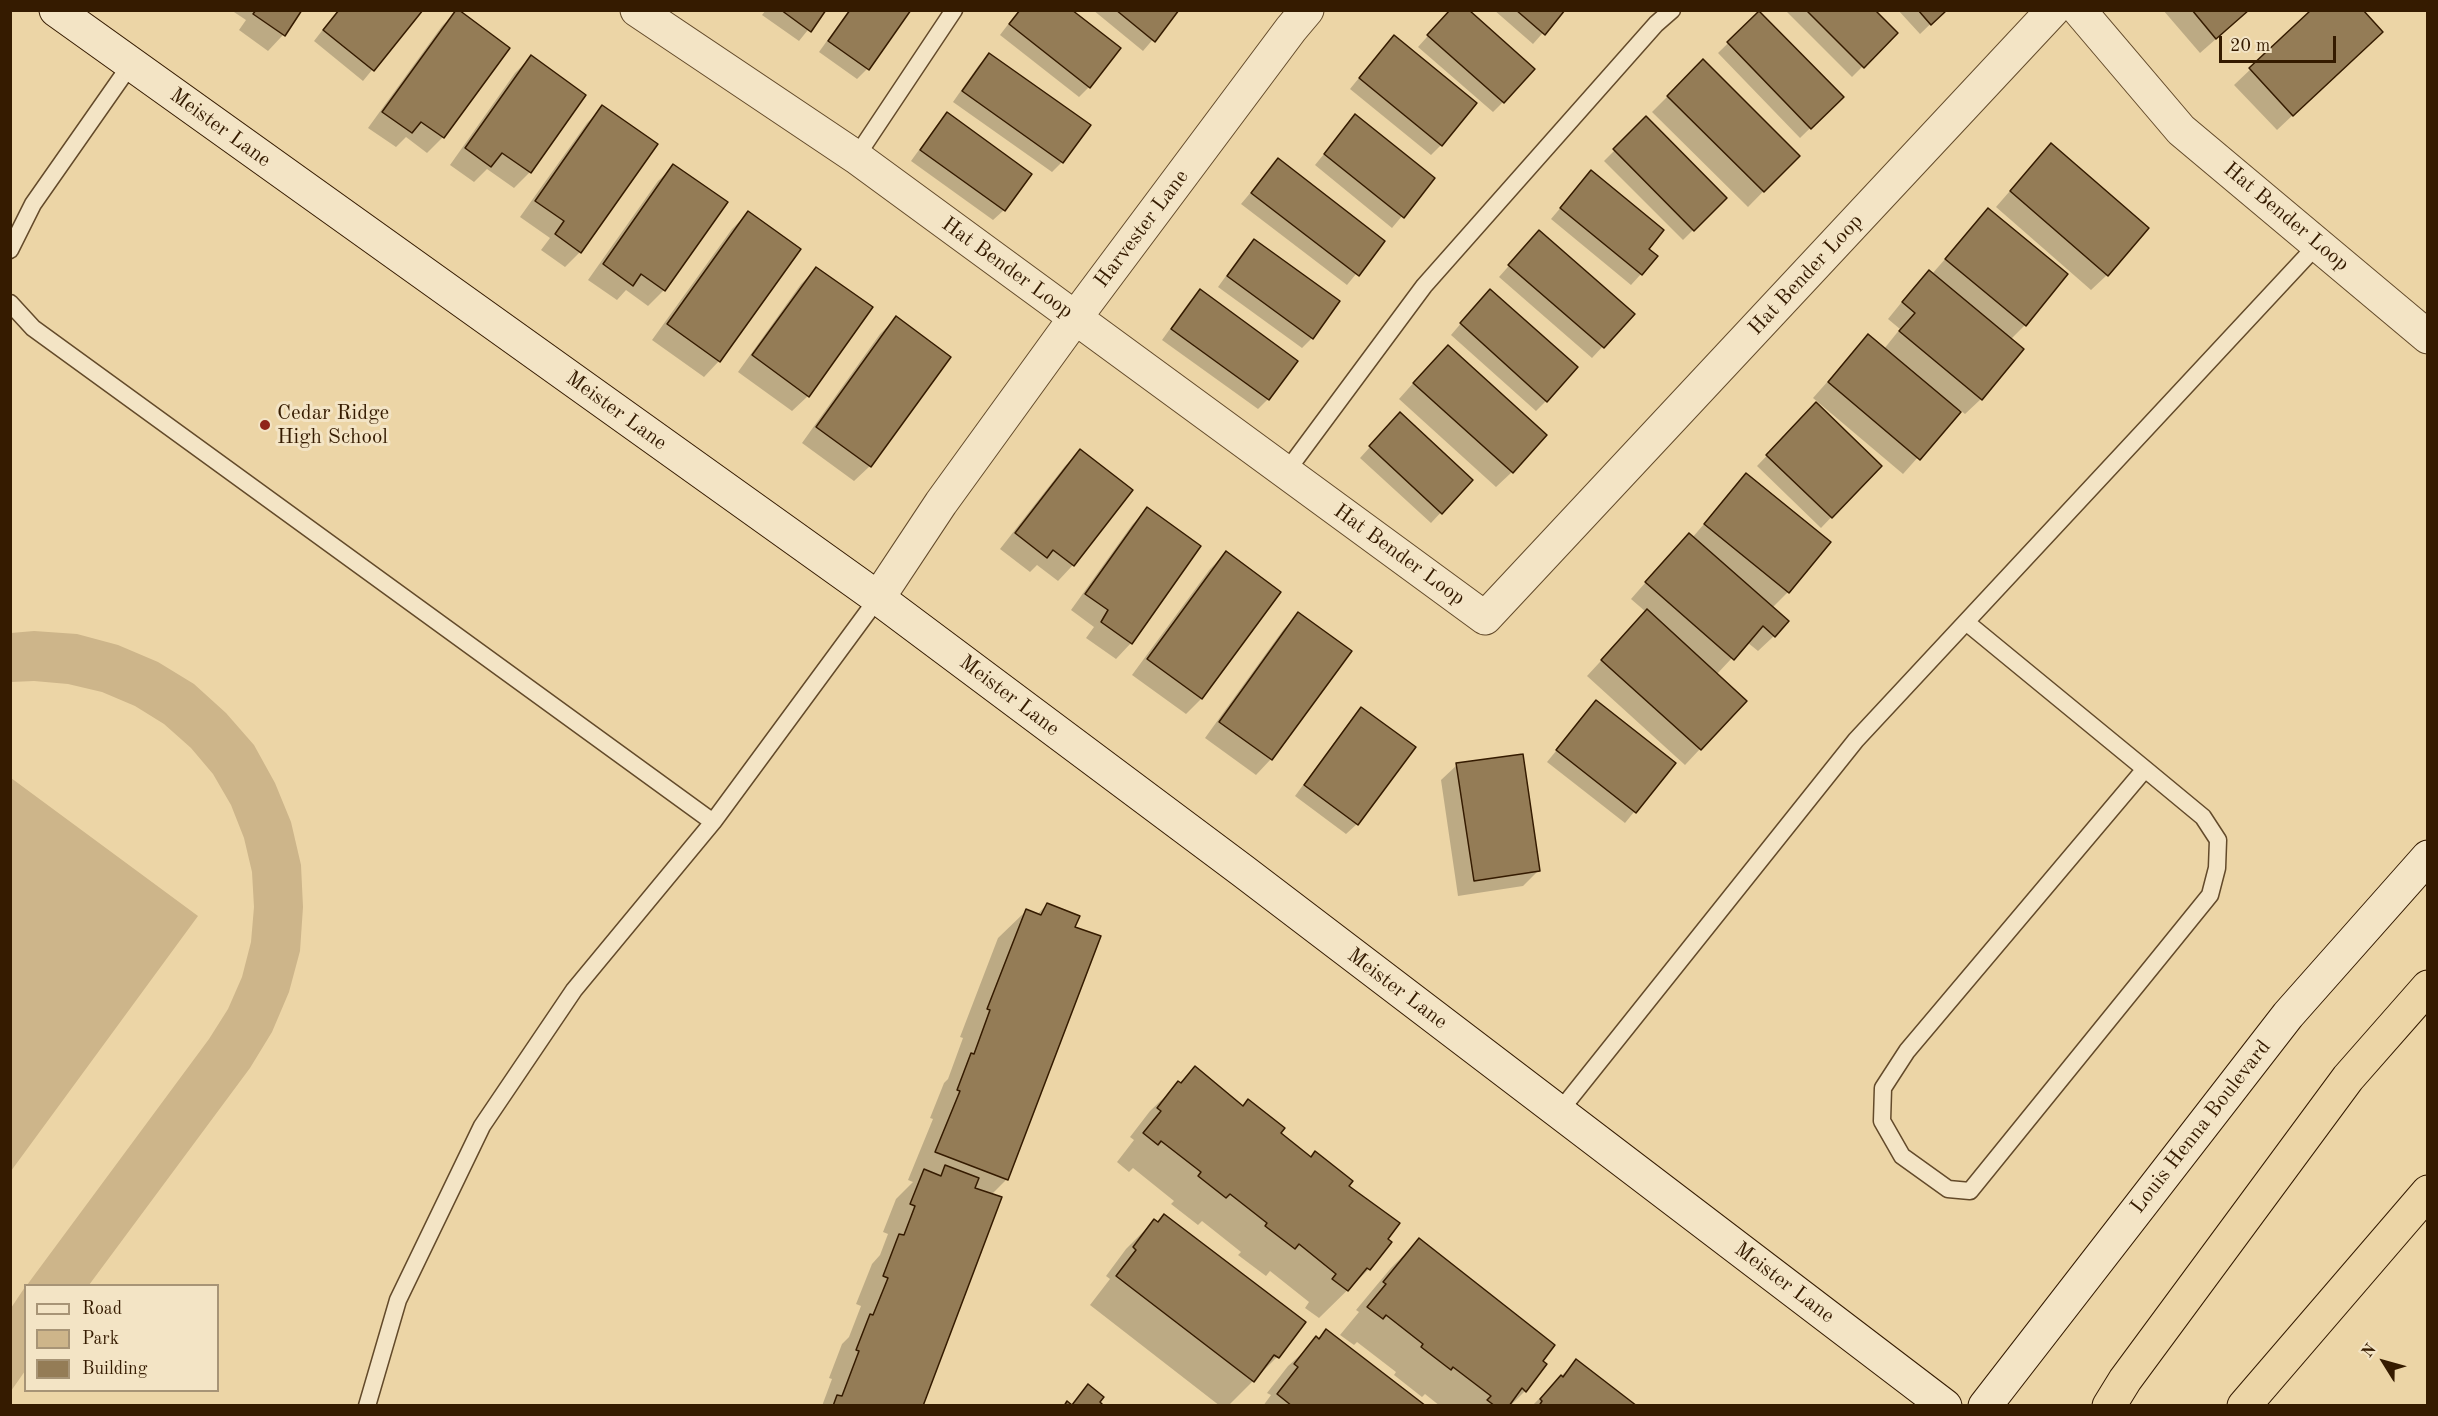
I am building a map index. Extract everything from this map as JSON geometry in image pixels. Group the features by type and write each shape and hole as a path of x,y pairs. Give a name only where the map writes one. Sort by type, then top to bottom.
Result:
{"highway":[{"path":"2109,1406 2132,1371 2348,1078 2427,987"},
{"path":"2244,1406 2427,1192"}],"street":[{"name":"Meister Lane","path":"56,10 878,598 1244,872 1945,1406"},
{"name":"Hat Bender Loop","path":"637,10 856,158 1485,618 2053,10"},
{"name":"Harvester Lane","path":"878,598 941,503 1075,318 1307,10"},
{"name":"Hat Bender Loop","path":"2079,10 2181,130 2427,337"},
{"name":"Louis Henna Boulevard","path":"1985,1406 2288,1015 2427,857"}],"lane":[{"path":"856,158 954,10"},
{"path":"1286,472 1424,286 1656,24 1672,10"},
{"path":"10,250 33,204 131,64"},
{"path":"1559,1112 1856,740 2318,244"},
{"path":"10,303 33,328 713,822"},
{"path":"367,1406 398,1300 482,1126 574,990 713,822 878,598"},
{"path":"1966,622 2145,769 2203,817 2218,840 2217,868 2210,895 1970,1191 1947,1189 1902,1156 1882,1121 1883,1088 1907,1051 2145,769"}],"green space":[{"path":"34,631 77,634 118,645 158,662 194,684 226,713 254,745 275,783 291,822 301,865 303,907 300,951 289,992 272,1032 250,1068 90,1284 28,1284 209,1039 228,1009 242,977 251,942 254,907 252,872 244,838 231,805 213,774 191,748 164,724 135,706 102,692 68,684 34,681 11,682 11,633"},
{"path":"11,778 198,916 11,1171"},
{"path":"24,1288 24,1372 11,1391 11,1308"}],"building":[{"path":"256,10 302,10 285,36 253,14"},
{"path":"339,10 423,10 374,71 323,30"},
{"path":"456,10 510,48 444,138 421,122 412,133 382,112"},
{"path":"781,10 826,10 811,32"},
{"path":"850,10 911,10 869,70 828,41"},
{"path":"1020,10 1072,10 1121,48 1090,88 1009,24"},
{"path":"1116,10 1179,10 1155,42"},
{"path":"1450,10 1469,10 1535,69 1504,103 1427,35"},
{"path":"1516,10 1565,10 1545,35"},
{"path":"1806,10 1875,10 1898,33 1864,68"},
{"path":"1918,10 1947,10 1931,25"},
{"path":"2192,10 2249,10 2216,39"},
{"path":"2311,10 2363,10 2383,32 2293,116 2249,68"},
{"path":"1759,11 1844,97 1811,129 1727,42"},
{"path":"1394,35 1477,103 1442,146 1359,78"},
{"path":"989,53 1091,125 1063,163 962,91"},
{"path":"531,55 586,95 531,173 502,153 491,167 465,148"},
{"path":"1703,59 1800,156 1764,192 1667,96"},
{"path":"602,105 658,144 581,253 555,234 564,221 535,201"},
{"path":"947,112 1032,174 1005,211 920,150"},
{"path":"1355,114 1435,178 1404,218 1324,154"},
{"path":"1646,116 1727,198 1694,231 1613,149"},
{"path":"2051,143 2149,228 2108,276 2010,191"},
{"path":"1278,158 1385,241 1359,276 1251,193"},
{"path":"673,164 728,202 665,291 641,274 633,286 603,264"},
{"path":"1591,170 1664,230 1649,249 1658,256 1642,275 1560,208"},
{"path":"1988,208 2068,274 2026,326 1945,259"},
{"path":"748,211 801,249 720,362 667,324"},
{"path":"1539,230 1635,314 1604,348 1508,265"},
{"path":"1254,239 1340,301 1313,339 1227,276"},
{"path":"816,267 873,307 809,397 752,355"},
{"path":"1929,270 2024,349 1982,400 1899,331 1915,313 1902,302"},
{"path":"1200,289 1298,361 1269,400 1171,329"},
{"path":"1490,289 1578,367 1547,402 1460,323"},
{"path":"896,316 951,357 871,467 816,427"},
{"path":"1868,334 1961,412 1920,460 1828,382"},
{"path":"1448,345 1547,435 1513,473 1413,383"},
{"path":"1816,402 1882,466 1832,518 1766,455"},
{"path":"1400,412 1473,480 1442,514 1369,446"},
{"path":"1080,449 1133,490 1074,566 1053,550 1047,558 1015,533"},
{"path":"1746,473 1831,542 1789,593 1704,524"},
{"path":"1147,507 1201,546 1132,644 1101,622 1108,610 1085,594"},
{"path":"1689,533 1789,621 1775,637 1763,626 1734,660 1645,582"},
{"path":"1226,551 1281,592 1202,699 1147,659"},
{"path":"1647,609 1747,701 1701,750 1601,660"},
{"path":"1298,612 1352,651 1272,760 1219,722"},
{"path":"1596,700 1676,763 1636,813 1556,750"},
{"path":"1361,707 1416,747 1358,825 1304,785"},
{"path":"1523,754 1540,871 1474,881 1456,763"},
{"path":"1047,903 1080,916 1075,927 1101,936 1008,1180 935,1152 960,1091 957,1090 971,1053 974,1054 990,1010 987,1009 1026,909 1041,915"},
{"path":"1195,1066 1243,1106 1248,1099 1285,1128 1281,1133 1311,1157 1315,1151 1353,1181 1349,1186 1400,1223 1388,1239 1392,1242 1370,1270 1367,1268 1348,1291 1332,1279 1336,1274 1299,1244 1295,1249 1265,1226 1267,1223 1230,1194 1226,1198 1198,1176 1201,1172 1161,1141 1158,1145 1143,1133 1161,1111 1157,1108 1178,1081 1181,1083"},
{"path":"945,1165 979,1178 975,1188 1002,1197 923,1406 833,1406 837,1395 842,1396 870,1314 873,1315 888,1278 883,1276 899,1234 904,1235 915,1206 910,1204 924,1169 941,1176"},
{"path":"1164,1214 1306,1322 1279,1358 1274,1355 1254,1382 1116,1276 1136,1250 1133,1247 1154,1219 1158,1222"},
{"path":"1419,1238 1555,1345 1543,1361 1547,1364 1526,1392 1522,1388 1509,1406 1495,1406 1487,1400 1491,1396 1453,1367 1451,1370 1421,1347 1423,1344 1386,1315 1383,1319 1367,1307 1386,1284 1383,1282"},
{"path":"1326,1329 1426,1406 1292,1406 1277,1394 1298,1367 1294,1364 1316,1336 1319,1339"},
{"path":"1576,1359 1637,1406 1539,1406 1542,1401 1540,1399 1561,1375 1563,1377"},
{"path":"1088,1384 1104,1397 1100,1402 1104,1406 1064,1406 1067,1401 1072,1405"}],"place":[{"name":"Cedar Ridge High School","path":"265,425"}]}
